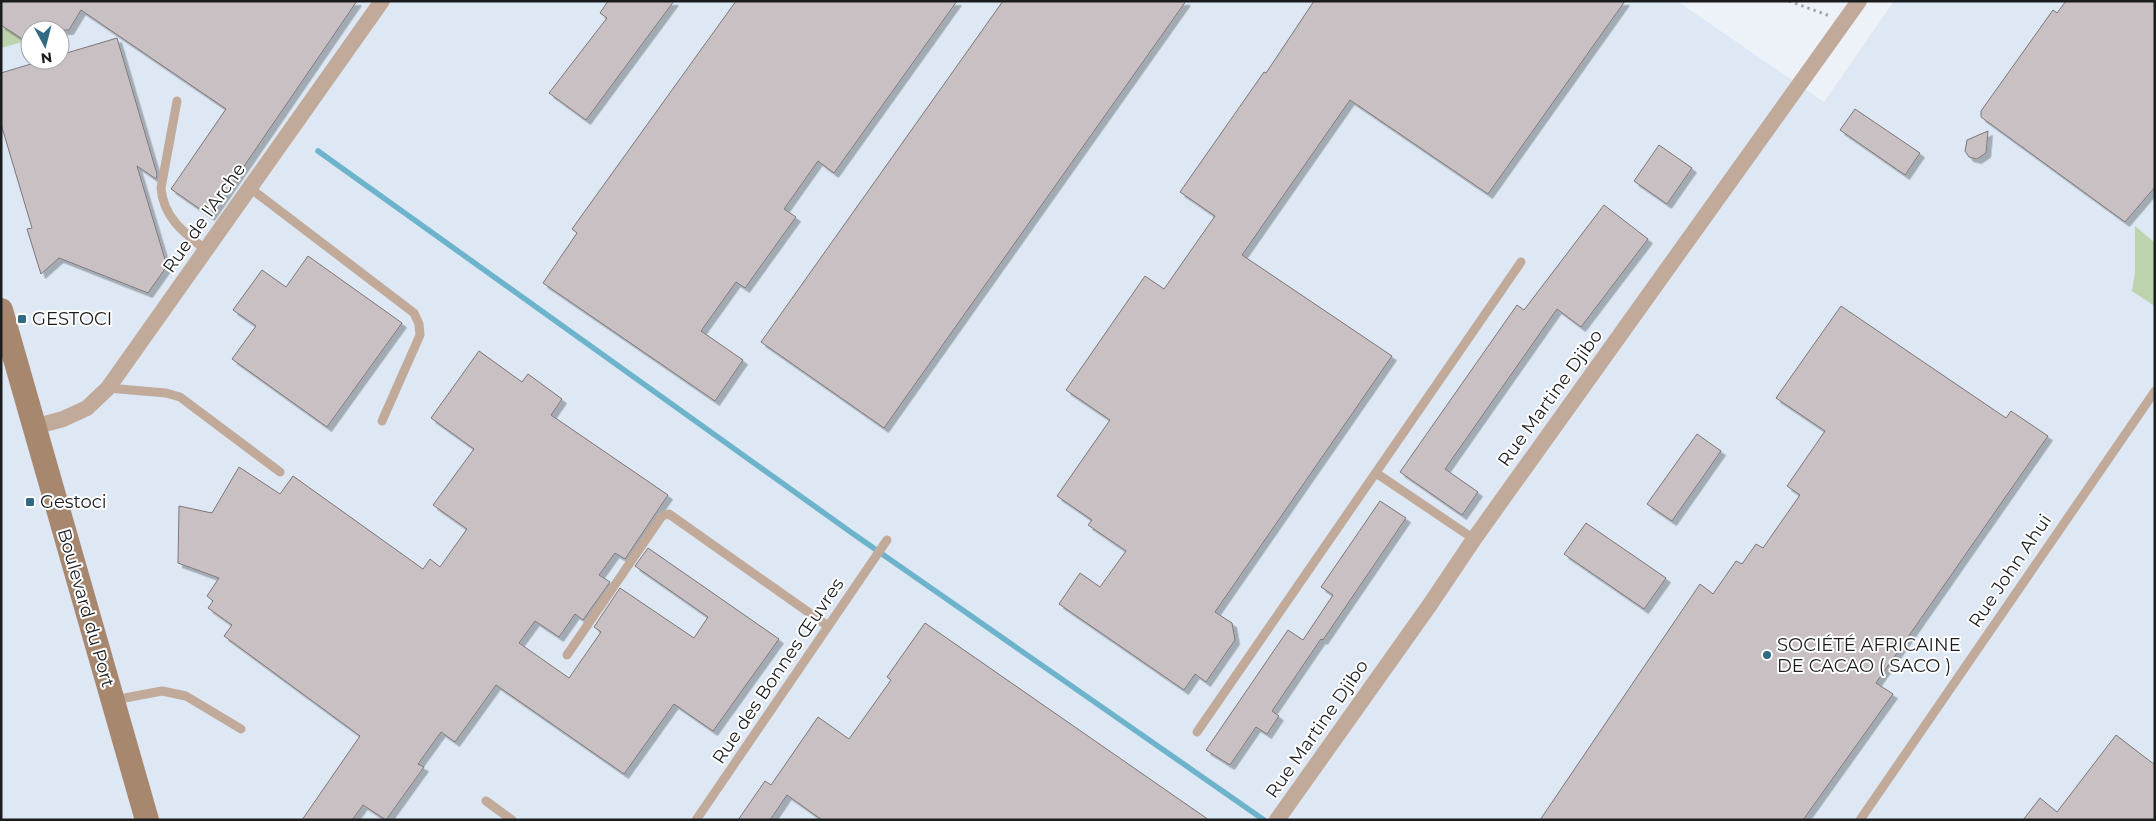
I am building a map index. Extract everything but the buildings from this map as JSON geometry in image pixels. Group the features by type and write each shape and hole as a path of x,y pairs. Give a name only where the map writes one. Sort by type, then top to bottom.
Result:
{"main road":[{"name":"Boulevard du Port","path":"1,310 146,820"}],"street":[{"name":"Rue de l'Arche","path":"34,427 63,419 87,408 108,388 382,1"},
{"name":"Rue Martine Djibo","path":"1281,814 1429,606 1474,538 1857,2"}],"lane":[{"path":"177,101 161,188 163,205 172,220 206,250"},
{"path":"250,188 414,313 419,324 420,334 382,422"},
{"path":"1197,732 1521,262"},
{"path":"108,388 166,393 180,397 280,472"},
{"name":"Rue John Ahui","path":"1860,820 2155,391"},
{"path":"1376,472 1474,538"},
{"path":"567,655 662,516 666,514 671,514 828,626"},
{"name":"Rue des Bonnes Œuvres","path":"696,820 887,540"},
{"path":"112,700 162,691 186,696 241,729"},
{"path":"486,801 512,820"}],"path":[{"path":"1789,1 1844,22"}],"shaded area":[{"path":"1,1 1677,1 1824,102 1894,1 2155,1 2155,820 1,820"}],"green space":[{"path":"1,25 20,37 20,43 1,48"},
{"path":"2135,226 2155,243 2155,299 2153,305 2132,291 2135,272"}],"waterway":[{"path":"318,151 852,533 1264,820"}],"place":[{"name":"GESTOCI","path":"22,319"},
{"name":"Gestoci","path":"30,502"},
{"name":"SOCIÉTÉ AFRICAINE DE CACAO ( SACO )","path":"1767,655"}]}
